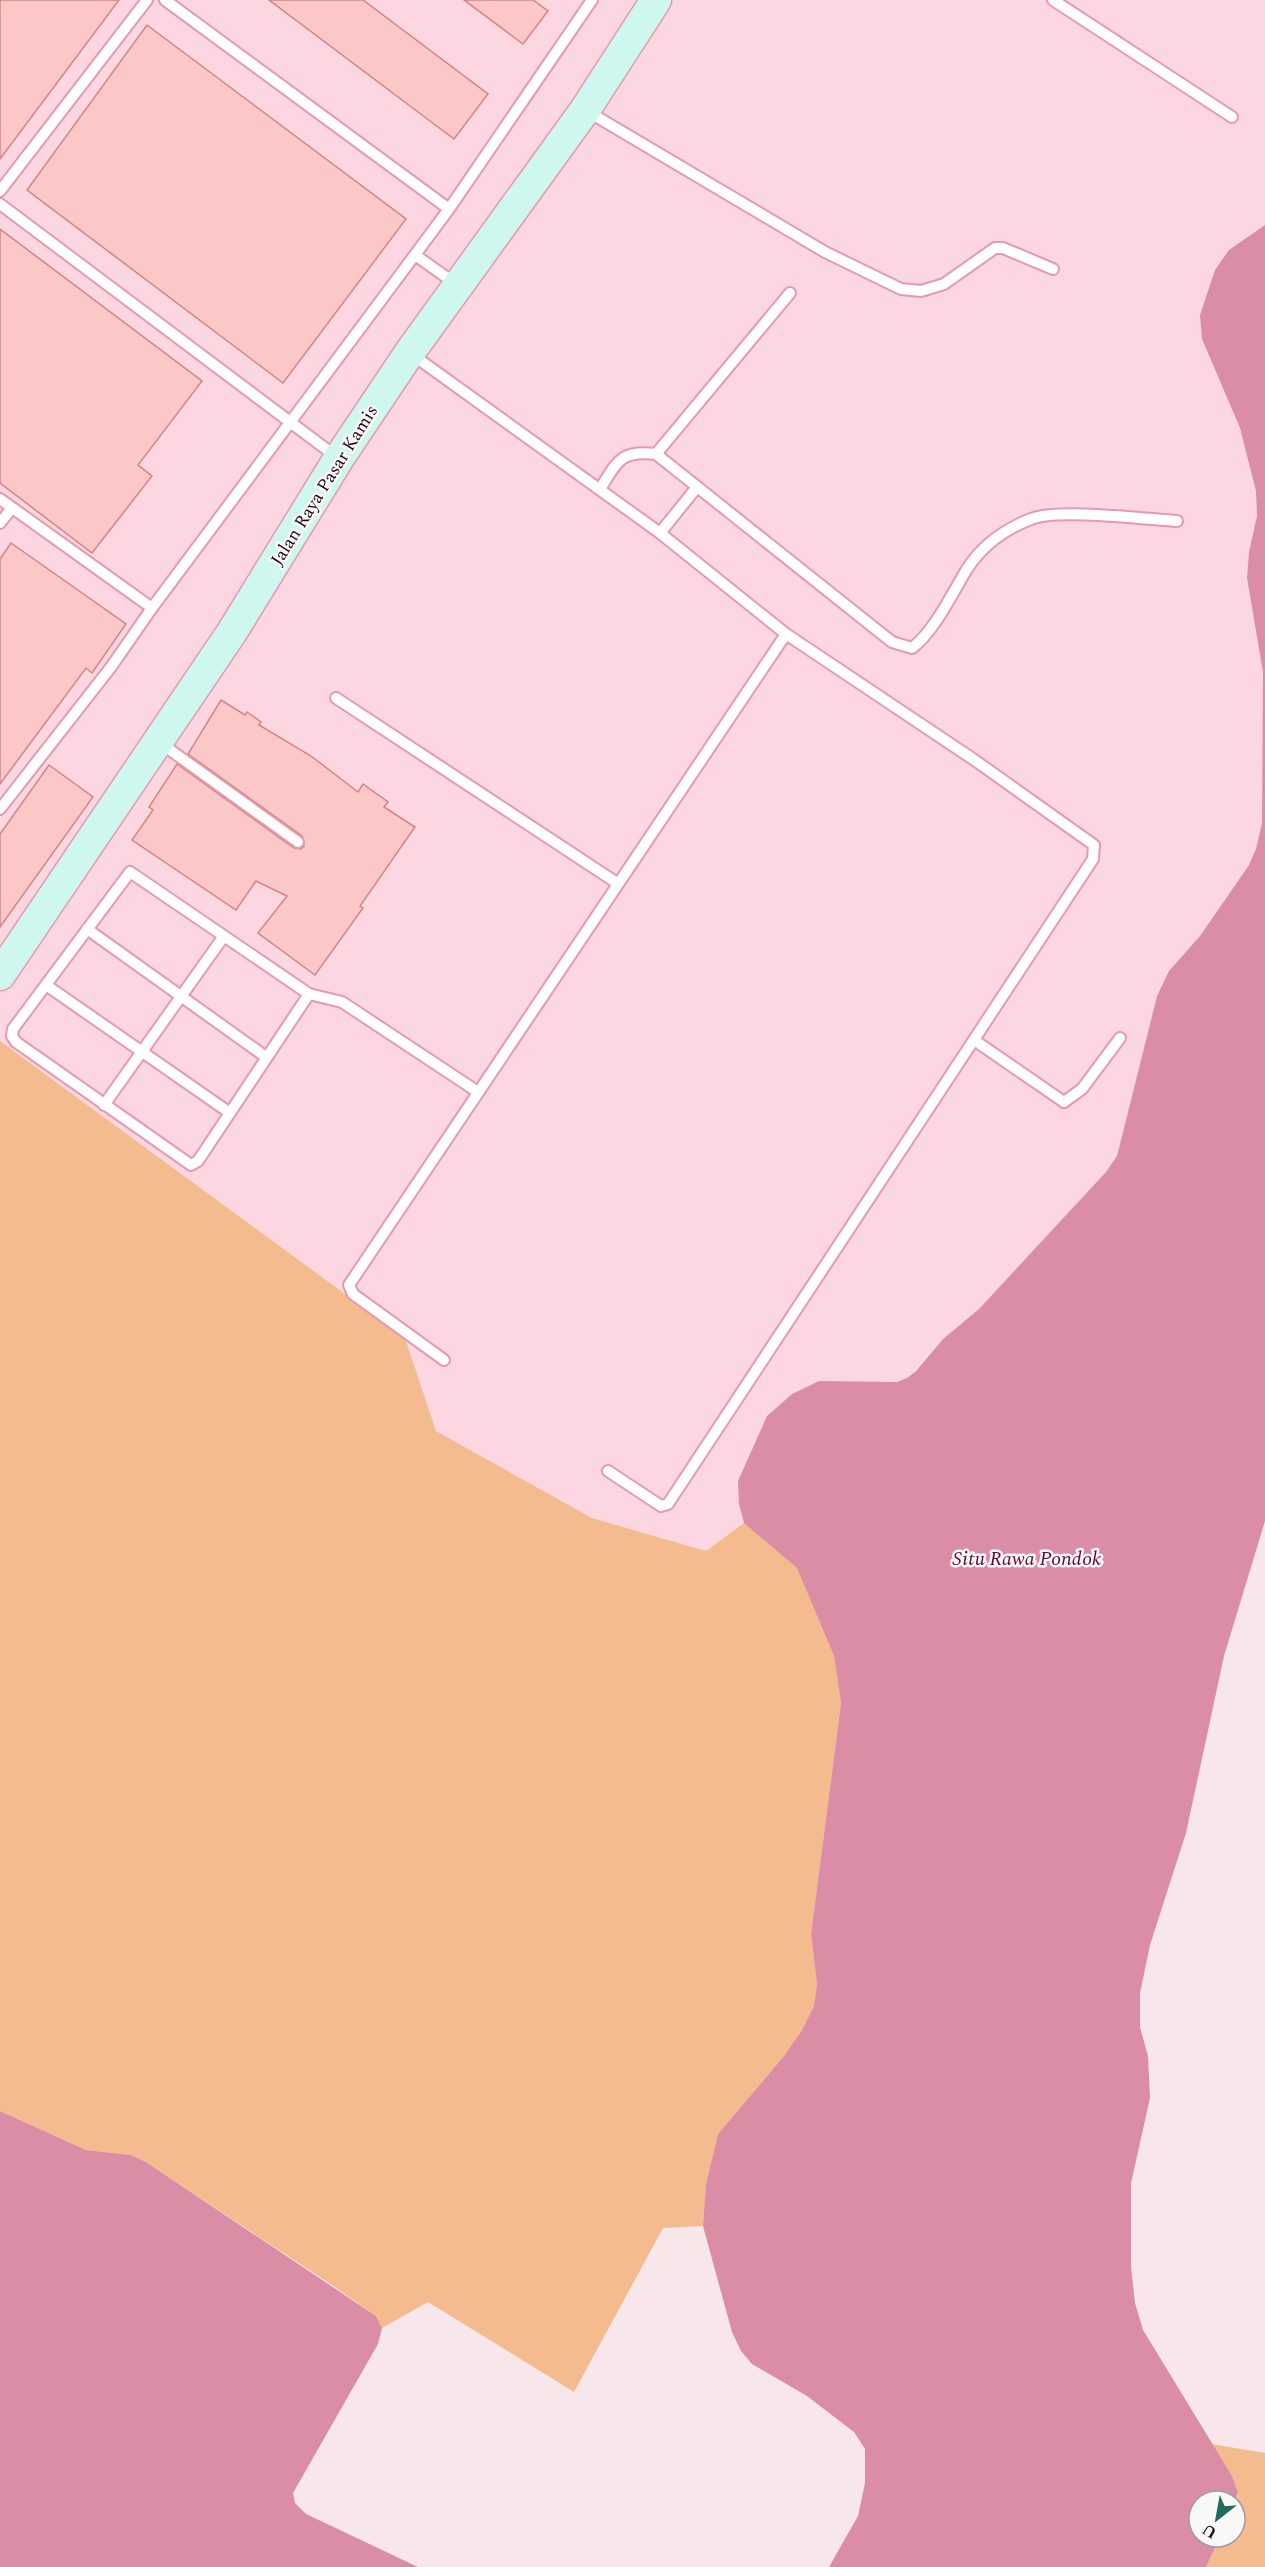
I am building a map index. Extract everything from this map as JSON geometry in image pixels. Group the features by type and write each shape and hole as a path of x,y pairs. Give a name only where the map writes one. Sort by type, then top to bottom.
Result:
{"main road":[{"name":"Jalan Raya Pasar Kamis","path":"0,975 232,632 339,458 410,352 585,110 656,0"}],"lane":[{"path":"0,191 147,0"},
{"path":"165,0 449,209"},
{"path":"0,809 111,667 152,608 449,209 590,3 578,0"},
{"path":"1053,0 1232,117"},
{"path":"585,110 825,252 902,289 921,291 944,284 995,249 1003,248 1053,269"},
{"path":"0,204 339,458"},
{"path":"415,255 458,286"},
{"path":"656,454 790,293"},
{"path":"410,352 660,533 786,634 973,759 1094,845 1093,859 668,1504 661,1506 608,1471"},
{"path":"600,489 620,459 634,452 656,454 892,642 912,648 933,624 975,556 990,542 1031,518 1052,515 1178,521"},
{"path":"660,533 697,487"},
{"path":"0,500 152,608"},
{"path":"0,523 12,508"},
{"path":"444,1360 353,1294 349,1284 786,634"},
{"path":"336,698 617,883"},
{"path":"159,742 298,842"},
{"path":"309,994 198,1161 191,1165 16,1042 12,1036 13,1029 130,872 138,875 309,994 342,1002 478,1092"},
{"path":"87,929 266,1057"},
{"path":"104,1105 224,936"},
{"path":"46,985 230,1113"},
{"path":"974,1040 1064,1102 1082,1089 1120,1038"}],"shaded area":[{"path":"0,0 1265,0 1265,225 1229,251 1202,339 1240,428 1256,491 1257,516 1249,552 1247,578 1263,672 1262,823 1256,849 1249,865 1200,936 1169,971 1157,996 1117,1156 1106,1172 979,1309 943,1339 907,1378 897,1382 819,1381 792,1394 767,1416 738,1481 739,1504 744,1523 706,1551 592,1518 436,1431 405,1338 0,1041"},
{"path":"0,1041 405,1338 436,1431 592,1518 706,1551 744,1523 797,1567 834,1656 841,1702 811,1934 817,1984 814,2006 802,2030 784,2056 718,2134 706,2184 703,2226 663,2228 574,2392 428,2302 382,2328 376,2316 335,2287 146,2162 131,2155 86,2150 0,2111"},
{"path":"1211,2444 1265,2453 1265,2567 1206,2567 1214,2549 1247,2549 1247,2489 1237,2489 1232,2476"}],"water":[{"name":"Situ Rawa Pondok","path":"1265,225 1265,1521 1224,1656 1186,1833 1150,1945 1140,1993 1140,2027 1148,2056 1150,2098 1131,2183 1131,2267 1135,2303 1143,2330 1232,2476 1237,2489 1187,2489 1187,2549 1214,2549 1206,2567 829,2567 858,2516 865,2483 865,2449 854,2432 807,2396 752,2364 741,2351 732,2332 703,2226 706,2184 718,2134 784,2056 802,2030 814,2006 817,1984 811,1934 841,1703 834,1656 797,1568 744,1523 739,1504 738,1481 767,1416 792,1394 819,1381 897,1382 907,1378 916,1371 943,1339 979,1309 1106,1172 1117,1156 1157,996 1169,971 1200,936 1249,865 1256,849 1262,823 1263,672 1247,578 1249,552 1257,516 1256,491 1240,428 1202,339 1200,315 1215,270 1229,250"},
{"path":"0,2111 86,2150 131,2155 146,2162 376,2316 382,2328 378,2344 293,2493 295,2503 306,2514 418,2567 0,2567"}],"building":[{"path":"0,0 119,0 0,159"},
{"path":"269,0 363,0 488,94 454,139"},
{"path":"464,0 533,0 548,11 523,44"},
{"path":"147,25 406,219 283,383 27,190"},
{"path":"0,229 202,381 138,465 152,476 92,553 0,483"},
{"path":"11,543 126,624 92,673 86,668 0,784 0,559"},
{"path":"221,700 245,715 247,712 261,722 259,725 311,756 358,792 363,784 388,802 384,807 415,827 360,906 363,908 315,975 258,933 287,896 256,881 236,910 132,840 153,810 149,807 177,764 294,848 301,849 304,846 302,836 188,754"},
{"path":"49,765 93,797 0,927 0,834"}]}
